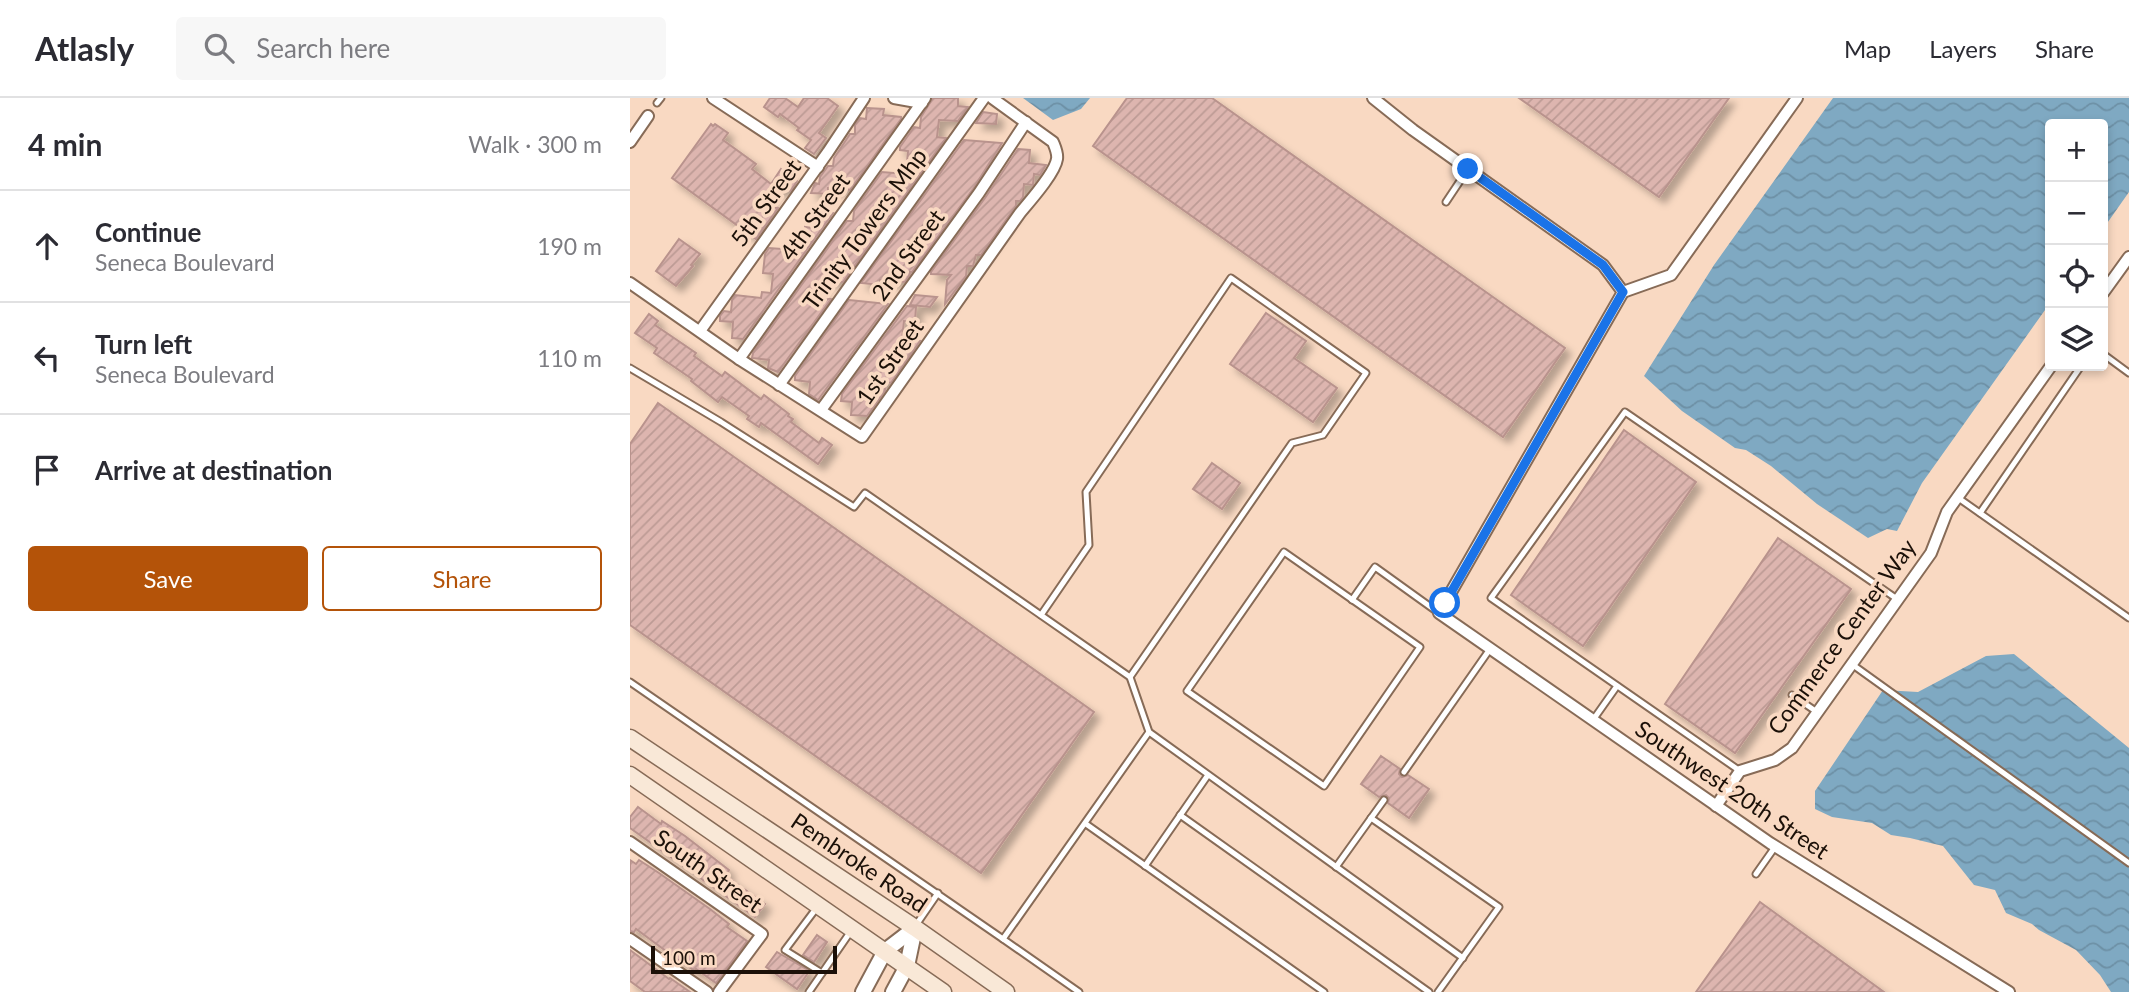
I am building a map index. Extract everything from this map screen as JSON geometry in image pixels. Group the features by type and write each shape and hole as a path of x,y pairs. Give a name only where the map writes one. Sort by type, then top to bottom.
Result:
{"main road":[{"name":"Pembroke Road","path":"630,738 1006,992"},
{"path":"630,775 943,992"}],"street":[{"path":"713,98 818,167"},
{"name":"5th Street","path":"700,331 864,98"},
{"path":"894,98 923,100"},
{"name":"Trinity Towers Mhp","path":"779,385 984,98"},
{"name":"1st Street","path":"630,283 739,359 862,437 1041,187 1057,160 1053,142 992,98"},
{"path":"1373,98 1603,265 1623,292"},
{"path":"1439,613 1623,292 1671,275 1797,98"},
{"name":"4th Street","path":"739,359 923,100"},
{"path":"630,142 648,116"},
{"name":"2nd Street","path":"821,410 979,193 1026,122"},
{"path":"2108,286 2129,257"},
{"name":"Commerce Center Way","path":"1740,771 1775,760 1792,748 1931,553 1947,512 2047,371"},
{"name":"Southwest 20th Street","path":"1439,613 1776,847 2009,992"},
{"path":"1716,806 1740,771"},
{"name":"South Street","path":"630,842 762,934 719,992"},
{"path":"863,992 885,951 915,928"},
{"path":"893,992 907,966 915,928"},
{"path":"630,939 707,992"}],"lane":[{"path":"1446,202 1468,169"},
{"path":"1041,615 1089,545 1086,492 1231,278 1366,373 1323,435 1292,443 1130,677"},
{"path":"2108,358 2129,373"},
{"path":"630,368 721,422 854,508 866,493 1130,677 1149,732 1463,958"},
{"path":"1980,513 2078,371"},
{"path":"1740,771 1492,598 1625,412 1897,598"},
{"path":"1957,497 2129,618"},
{"path":"1284,552 1352,600 1420,647 1324,786 1187,691 1284,552"},
{"path":"1352,600 1375,567 1439,613"},
{"path":"1404,772 1490,649"},
{"path":"1851,664 2129,863"},
{"path":"630,682 1079,992"},
{"path":"1593,720 1617,686"},
{"path":"1792,695 1817,712"},
{"path":"1003,939 1149,732"},
{"path":"1144,866 1208,775"},
{"path":"1336,867 1384,800"},
{"path":"1180,815 1429,992"},
{"path":"1371,818 1499,907 1438,992"},
{"path":"1086,824 1324,992"},
{"path":"1756,874 1776,847"},
{"path":"915,928 938,893"},
{"path":"819,905 785,950 822,973"},
{"path":"810,992 852,928"}],"water":[{"path":"1023,98 1090,98 1081,109 1053,120"},
{"path":"1833,98 2129,98 2129,192 2108,222 2108,119 2045,119 2045,310 1922,483 1897,531 1887,529 1868,538 1817,504 1771,466 1746,450 1735,448 1682,411 1644,376 1714,265"},
{"path":"2014,654 2129,748 2129,992 2111,992 2100,975 2076,950 2032,924 2006,913 1995,890 1974,885 1943,846 1891,835 1872,823 1832,817 1815,809 1815,791 1883,690 1918,692 1986,656"}],"building":[{"path":"770,98 785,98 798,107 804,98 827,98 838,106 819,133 826,138 814,154 805,148 811,140 797,130 799,128 780,114 778,117 764,107"},
{"path":"933,98 958,98 958,106 968,107 958,121 939,120 937,137 946,138 843,282 822,281 821,298 831,299 778,372 768,368 769,360 752,358 847,221 853,221 854,211 882,172 906,174 908,151 900,150 900,147 914,127 920,128 921,117"},
{"path":"1127,98 1212,98 1565,348 1503,437 1093,146"},
{"path":"1519,98 1729,98 1659,197"},
{"path":"867,108 884,109 883,115 901,119 850,190 828,188 828,194 811,193 828,166 833,166 834,158 850,134 855,134 855,125 860,118 866,119"},
{"path":"983,112 997,114 996,124 976,123"},
{"path":"711,124 728,133 723,140 756,164 752,169 771,184 781,169 797,181 791,191 771,189 769,207 778,208 756,239 672,178"},
{"path":"964,140 1002,143 973,189 912,272 906,272 910,274 905,282 880,280 880,285 861,283"},
{"path":"1018,149 1030,150 1029,163 1046,165 1040,175 1034,174 1033,185 1024,184 1023,197 1016,201 1016,206 981,255 976,255 973,266 967,266 966,276 945,304 947,280 951,275 931,272"},
{"path":"821,212 833,213 743,339 732,338 733,322 720,321 720,316 724,311 731,312 735,295 761,298 762,292 771,293 773,274 763,273 765,254 769,248 782,249 793,247 793,244 804,245 805,227 812,228 812,217 820,218"},
{"path":"679,239 700,254 676,286 656,271"},
{"path":"915,295 937,297 930,307 910,305"},
{"path":"849,300 888,304 818,400 809,394 810,382 795,380 795,376"},
{"path":"907,306 916,307 915,322 904,321 902,340 920,341 891,383 886,382 885,391 867,416 851,415 852,402 841,401 842,394"},
{"path":"1266,313 1306,341 1294,358 1337,388 1313,422 1230,364"},
{"path":"649,314 658,321 655,325 696,353 694,356 722,376 725,372 761,399 764,395 789,414 793,419 791,422 819,443 822,438 832,445 818,464 761,423 759,427 747,419 749,416 722,397 718,402 691,381 692,379 654,353 657,348 635,333"},
{"path":"658,403 1094,712 981,873 630,625 630,444"},
{"path":"1624,430 1696,482 1583,646 1511,595"},
{"path":"1212,463 1240,483 1222,509 1193,489"},
{"path":"1778,538 1851,589 1735,753 1665,704"},
{"path":"1381,756 1400,769 1399,774 1402,777 1408,775 1429,789 1409,818 1388,803 1389,798 1386,795 1379,797 1361,784"},
{"path":"638,807 661,824 662,821 685,836 729,870 726,876 765,904 755,917 630,828 630,817"},
{"path":"630,860 636,864 639,860 659,873 710,909 729,924 727,927 747,941 716,983 636,929 634,932 630,931"},
{"path":"1760,902 1884,992 1696,992"},
{"path":"817,935 827,942 814,962 803,955"},
{"path":"630,950 690,992 645,992 630,981"},
{"path":"777,952 808,970 797,989 766,967"}],"route":[{"path":"1445,603 1623,292 1603,265 1468,169"}]}
